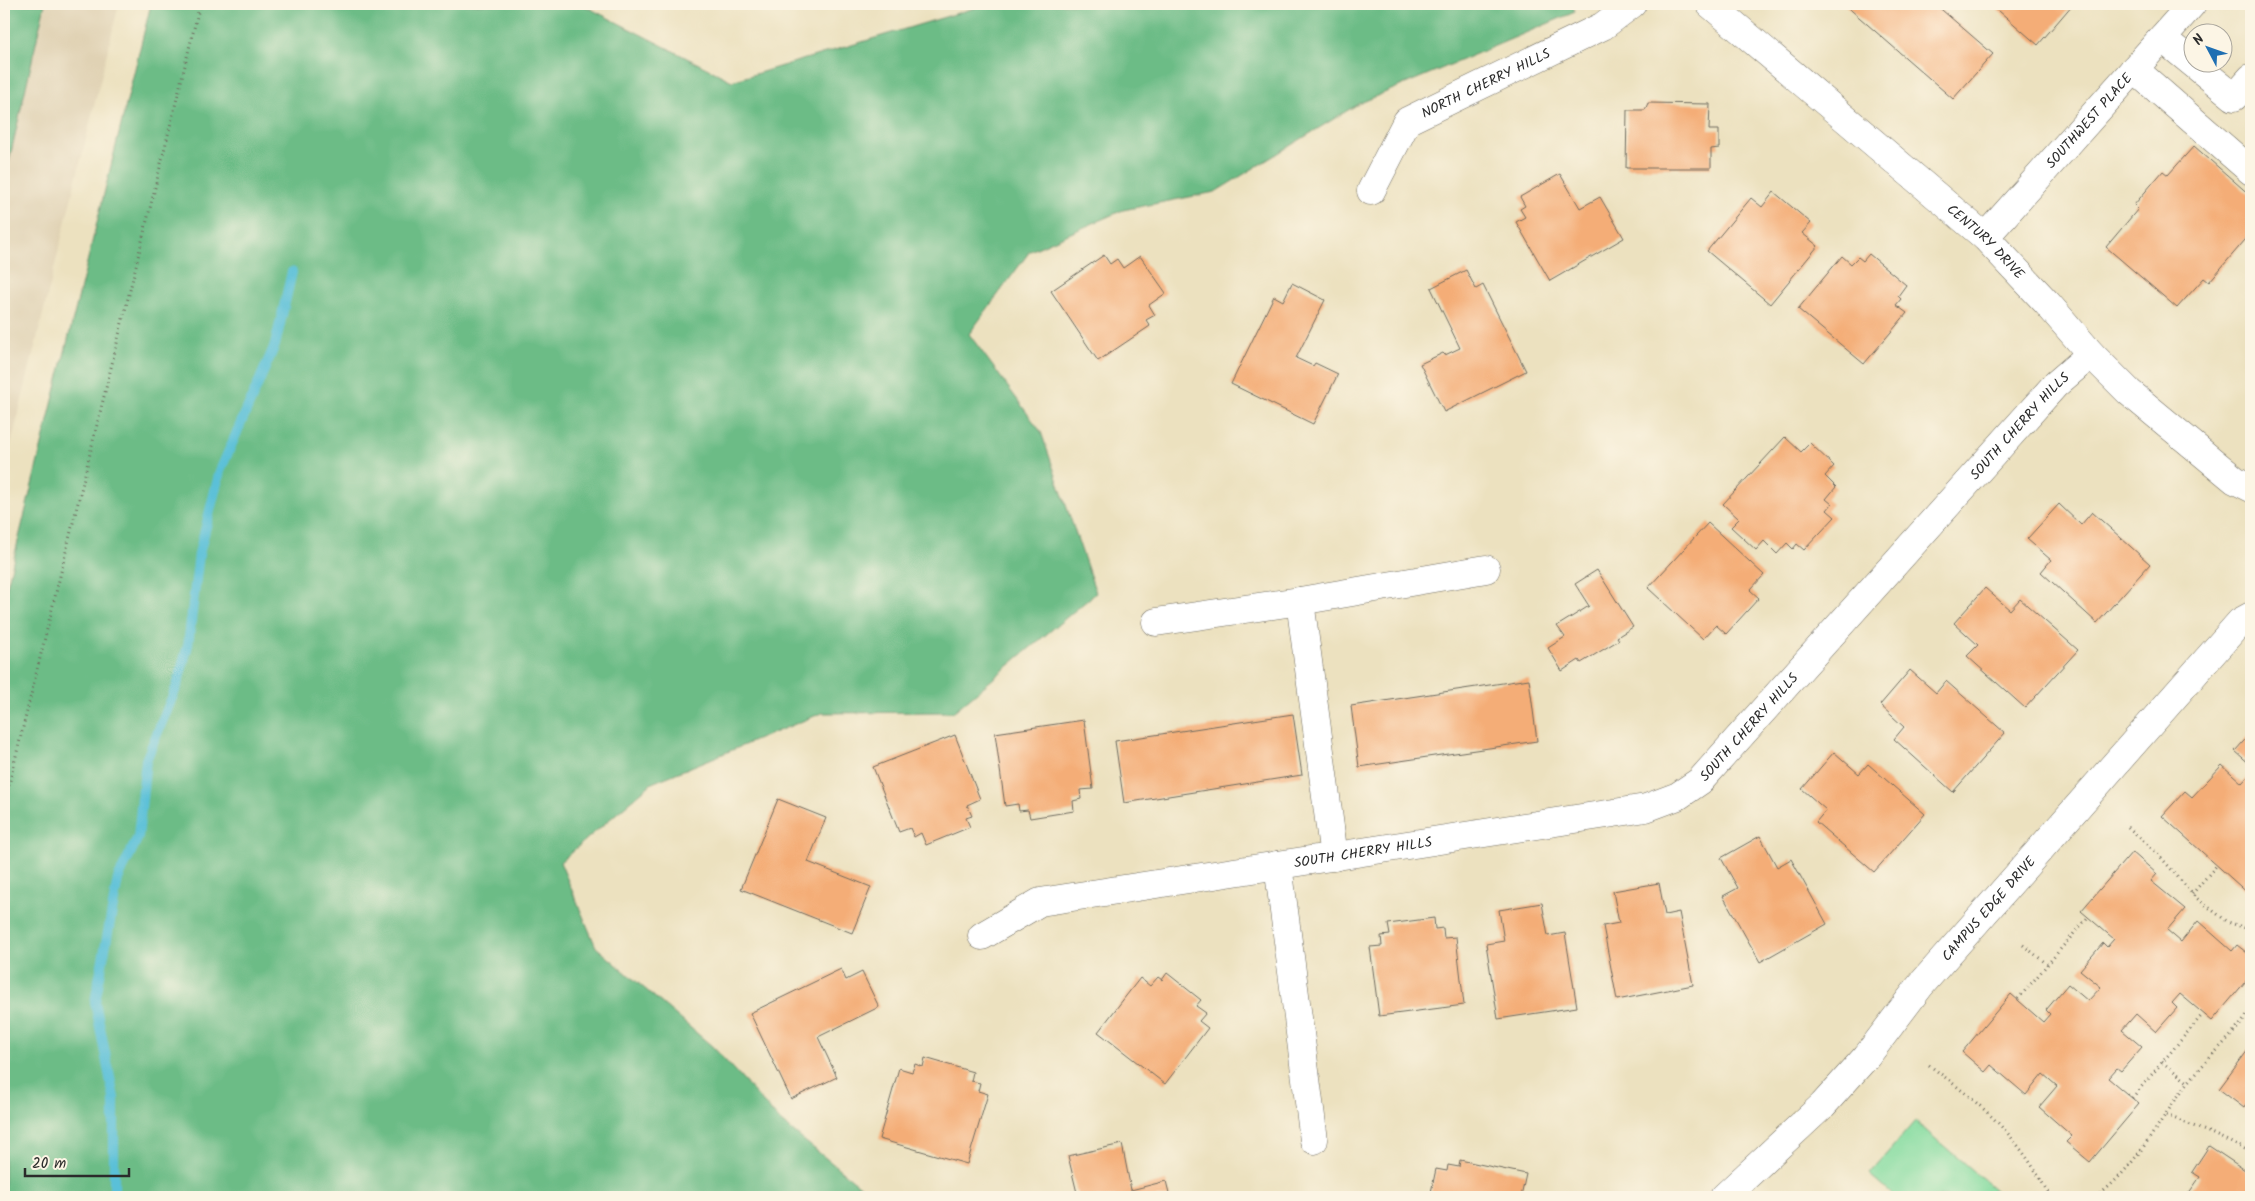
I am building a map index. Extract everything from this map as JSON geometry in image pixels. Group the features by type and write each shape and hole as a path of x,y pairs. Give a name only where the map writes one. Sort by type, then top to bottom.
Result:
{"street":[{"name":"NORTH CHERRY HILLS","path":"1372,191 1407,121 1603,26 1632,4"},
{"name":"CENTURY DRIVE","path":"1710,4 1985,237 2047,303 2091,354 2129,392 2235,480 2251,488"},
{"name":"SOUTHWEST PLACE","path":"1985,237 2192,4"},
{"path":"2162,38 2234,97 2251,78"},
{"path":"2134,69 2251,171"},
{"name":"SOUTH CHERRY HILLS","path":"982,936 1040,902 1646,808 1678,796 1700,781 2055,385 2091,354"},
{"path":"1156,622 1300,601 1486,569"},
{"path":"1300,601 1334,857"},
{"name":"CAMPUS EDGE DRIVE","path":"1724,1197 1836,1091 1867,1056 1926,978 2240,622 2251,616"},
{"name":"SOUTH CHERRY HILLS","path":"1278,865 1314,1140"}],"path":[{"path":"4,805 200,4"},
{"path":"2128,827 2159,855 2192,894 2228,922 2251,930"},
{"path":"2192,894 2217,865"},
{"path":"2018,999 2088,916"},
{"path":"2023,945 2047,964"},
{"path":"2096,1197 2118,1178 2189,1083 2243,1023 2251,1010"},
{"path":"2132,1098 2203,1014"},
{"path":"2162,1062 2189,1083"},
{"path":"1929,1065 1972,1097 1999,1124 2026,1157 2050,1197"},
{"path":"2166,1115 2214,1134 2251,1152"}],"shaded area":[{"path":"4,4 119,4 4,473"}],"green space":[{"path":"4,4 45,4 4,183"},
{"path":"151,4 581,4 732,81 988,4 1572,4 1575,12 1358,104 1215,192 1123,210 1030,251 969,334 1041,432 1096,593 953,712 822,713 652,783 560,862 596,947 713,1047 781,1122 874,1197 4,1197 4,598"},
{"path":"1915,1121 2003,1197 1895,1197 1869,1174"}],"building":[{"path":"1844,4 1935,4 1993,54 1953,99"},
{"path":"1991,4 2073,4 2038,45"},
{"path":"1648,103 1710,104 1709,130 1719,130 1719,148 1711,149 1711,168 1626,168 1627,110 1645,110"},
{"path":"2194,146 2251,196 2251,233 2209,282 2204,278 2177,308 2106,247 2138,209 2134,205 2163,171 2168,175"},
{"path":"1560,174 1580,208 1600,197 1624,238 1550,281 1516,222 1525,217 1520,209 1525,206 1520,197"},
{"path":"1774,192 1811,223 1802,233 1818,246 1770,304 1707,251 1751,198 1762,207"},
{"path":"1869,254 1906,285 1898,296 1901,299 1896,305 1907,313 1864,364 1798,309 1842,256 1851,264 1858,257 1863,261"},
{"path":"1104,255 1110,264 1117,259 1123,268 1140,256 1166,293 1149,305 1155,315 1146,320 1150,326 1098,361 1051,291"},
{"path":"1466,270 1476,289 1483,285 1526,371 1444,412 1420,364 1443,353 1445,355 1460,348 1431,288"},
{"path":"1292,283 1325,300 1296,358 1313,366 1315,363 1338,374 1313,424 1231,384 1274,296 1283,301"},
{"path":"1785,437 1801,452 1810,443 1834,466 1825,476 1836,487 1826,499 1832,504 1827,510 1835,517 1804,550 1797,544 1793,549 1787,543 1777,554 1764,541 1756,550 1731,527 1739,519 1723,504"},
{"path":"2059,504 2081,525 2092,512 2150,564 2097,623 2041,572 2051,560 2027,539"},
{"path":"1708,523 1764,575 1750,590 1759,598 1726,634 1716,625 1703,639 1648,588"},
{"path":"1597,570 1633,627 1617,637 1619,640 1581,663 1579,660 1562,671 1548,648 1565,637 1557,626 1589,606 1575,584"},
{"path":"1985,588 2010,610 2020,599 2078,650 2025,708 1967,656 1978,645 1954,623"},
{"path":"1910,670 1936,693 1946,681 2005,733 1953,792 1894,739 1904,727 1880,705"},
{"path":"1529,679 1537,741 1359,767 1351,706"},
{"path":"1293,714 1302,775 1124,803 1115,741"},
{"path":"1084,720 1093,789 1080,790 1081,799 1073,801 1074,811 1030,818 1028,810 1019,811 1018,804 1005,806 995,733"},
{"path":"2251,733 2251,765 2235,751"},
{"path":"955,735 980,799 967,805 972,816 966,818 970,827 926,845 921,833 914,837 910,828 899,832 873,767"},
{"path":"1834,752 1859,774 1868,764 1925,814 1874,872 1816,822 1826,810 1802,789"},
{"path":"2222,765 2242,783 2251,773 2251,896 2162,816 2185,791 2192,797"},
{"path":"778,799 826,818 808,862 871,887 852,933 741,889"},
{"path":"1760,836 1777,867 1791,859 1827,924 1760,962 1723,896 1738,888 1721,858"},
{"path":"2132,852 2157,874 2151,881 2185,909 2167,930 2181,942 2198,921 2232,951 2237,945 2251,956 2251,975 2212,1021 2180,994 2172,1003 2177,1008 2156,1032 2136,1014 2122,1030 2142,1047 2121,1071 2117,1068 2108,1078 2139,1104 2090,1162 2066,1142 2072,1136 2039,1107 2057,1086 2043,1074 2026,1095 1991,1065 1985,1072 1962,1052 2011,994 2043,1022 2050,1014 2046,1010 2068,984 2088,1001 2101,987 2080,970 2103,943 2107,947 2114,939 2081,911"},
{"path":"1659,883 1665,915 1679,912 1693,985 1617,1000 1603,926 1619,923 1613,891"},
{"path":"1542,903 1548,936 1565,933 1577,1007 1498,1019 1486,944 1504,941 1499,910"},
{"path":"1434,918 1435,929 1443,928 1444,938 1456,937 1464,1005 1379,1016 1370,947 1382,946 1381,936 1390,935 1388,924"},
{"path":"841,969 846,980 862,972 879,1007 818,1037 837,1077 791,1099 750,1013"},
{"path":"1167,973 1201,1000 1196,1006 1206,1013 1199,1021 1208,1028 1165,1084 1098,1032 1140,978 1150,986 1158,977 1162,980"},
{"path":"2251,1046 2251,1101 2249,1100 2244,1108 2219,1089"},
{"path":"925,1058 973,1072 971,1081 980,1083 978,1091 988,1094 967,1164 879,1139 899,1068 912,1072 915,1064 923,1067"},
{"path":"1122,1144 1131,1190 1166,1181 1170,1197 1078,1197 1068,1156"},
{"path":"2209,1146 2251,1174 2251,1197 2186,1197 2200,1177 2192,1172"},
{"path":"1460,1160 1526,1174 1521,1197 1430,1197 1436,1169 1447,1171 1448,1165 1459,1167"}],"waterway":[{"path":"108,1197 114,1195 114,1098 95,1002 118,879 138,837 146,760 177,686 188,645 199,554 220,471 275,345 292,272"}]}
